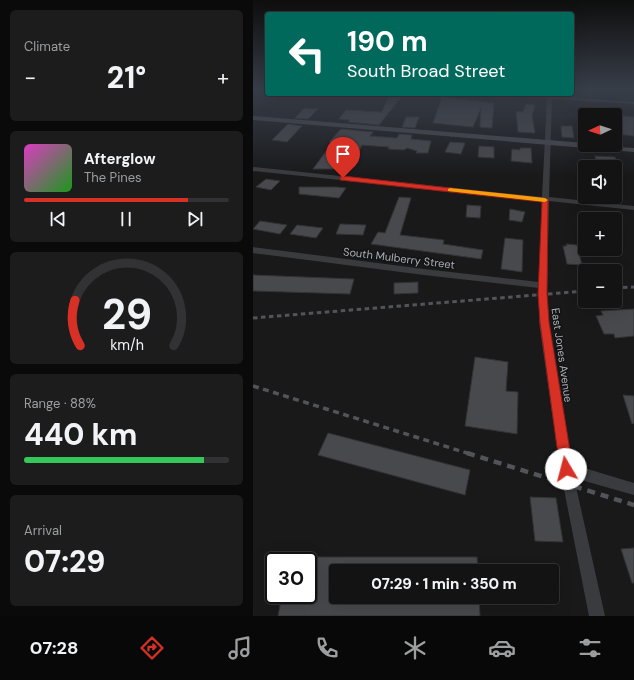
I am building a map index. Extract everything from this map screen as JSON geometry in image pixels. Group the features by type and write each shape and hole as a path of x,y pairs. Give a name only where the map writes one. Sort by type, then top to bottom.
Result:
{"street":[{"path":"261,119 547,144 634,150"},
{"name":"East Jones Avenue","path":"549,119 543,285 545,322 566,469 597,616"},
{"path":"253,169 634,208"},
{"name":"South Mulberry Street","path":"253,250 424,272 543,285"},
{"path":"566,469 634,490"}],"building":[{"path":"339,119 384,119 379,125 348,122 350,120"},
{"path":"405,119 418,119 415,128 402,127"},
{"path":"434,119 476,119 473,127 433,123"},
{"path":"480,119 493,119 492,128 480,127"},
{"path":"517,119 532,119 535,133 518,132"},
{"path":"622,119 634,119 634,136 622,135"},
{"path":"288,124 302,126 287,142 272,140"},
{"path":"561,126 572,126 574,138 562,137"},
{"path":"341,129 373,132 370,136 397,138 399,134 412,135 411,139 431,141 428,153 416,153 417,151 407,148 404,150 388,149 389,147 362,145 350,169 313,169 332,143 329,142"},
{"path":"450,142 465,143 461,154 445,152"},
{"path":"479,146 494,147 494,158 478,157"},
{"path":"520,148 531,148 532,163 511,161 512,149 520,150"},
{"path":"595,156 615,157 616,160 596,160"},
{"path":"266,179 280,181 271,190 256,187"},
{"path":"299,187 346,188 339,198 299,194"},
{"path":"399,197 411,198 400,235 444,240 443,244 483,250 481,259 371,244 378,232 385,233"},
{"path":"467,205 481,206 480,218 466,217"},
{"path":"510,209 525,212 522,222 509,220"},
{"path":"260,221 287,225 280,234 253,229"},
{"path":"340,224 366,225 363,235 336,234"},
{"path":"297,225 323,228 316,238 290,234"},
{"path":"505,238 523,240 522,272 501,269"},
{"path":"566,244 577,245 578,256 580,256 582,264 567,264 563,246 567,246"},
{"path":"253,275 354,279 350,294 253,291"},
{"path":"418,282 418,293 394,294 394,283"},
{"path":"634,309 634,336 615,338 614,334 604,334 596,316 603,315 601,311"},
{"path":"475,357 508,362 506,391 518,392 517,434 465,426"},
{"path":"623,395 634,396 634,423 632,424"},
{"path":"328,433 470,470 465,495 318,455"},
{"path":"530,497 556,498 563,542 535,541"},
{"path":"634,548 634,583 632,583 621,549"},
{"path":"317,557 477,557 478,564 329,564 329,604 479,604 480,616 278,616 280,604 317,604"}],"railway":[{"path":"622,288 634,287"},
{"path":"253,318 578,292"},
{"path":"253,386 470,454"},
{"path":"467,453 634,505"}],"slow traffic":[{"path":"450,190 545,200"}],"route":[{"path":"343,178 545,200 543,294 545,322 566,469"}]}
